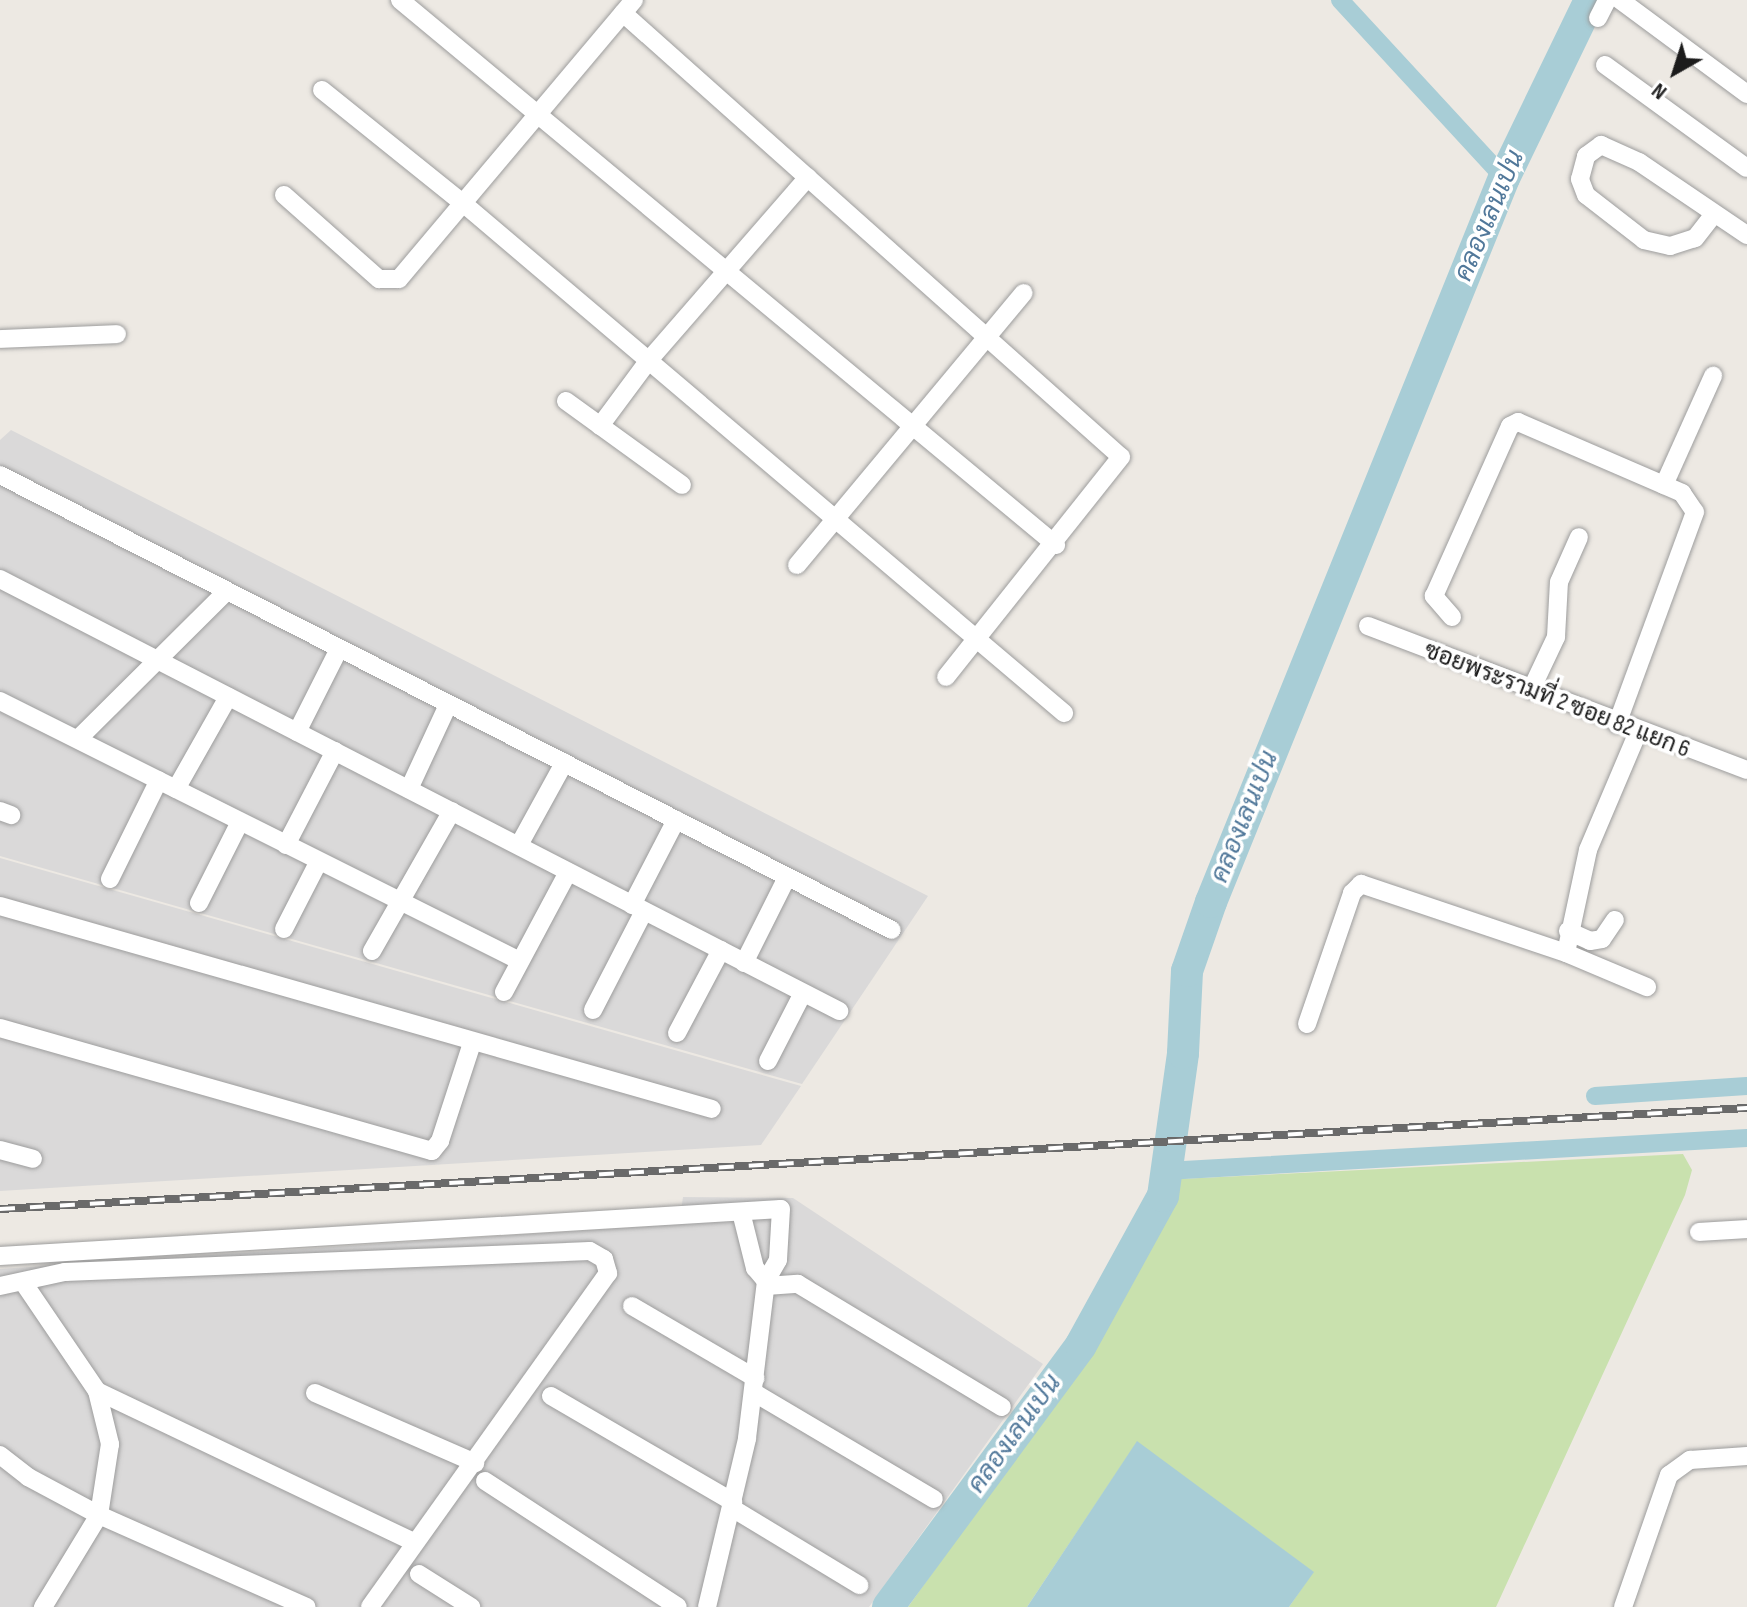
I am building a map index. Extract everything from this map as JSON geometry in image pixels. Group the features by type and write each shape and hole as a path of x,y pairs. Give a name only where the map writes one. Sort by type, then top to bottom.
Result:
{"street":[{"path":"400,0 1056,545"},
{"path":"1598,18 1607,0"},
{"path":"1620,0 1747,94"},
{"path":"284,195 389,283 399,279 540,116 629,7 808,177 1121,457 1056,545 946,677"},
{"path":"1605,65 1747,168"},
{"path":"322,90 464,204 1064,713"},
{"path":"1714,214 1695,238 1670,246 1644,240 1586,195 1580,179 1586,156 1601,145 1639,162 1747,235"},
{"path":"600,426 649,360 808,177"},
{"path":"797,565 833,517 1024,293"},
{"path":"0,339 117,334"},
{"path":"1664,485 1713,376"},
{"path":"566,401 682,485"},
{"path":"1452,617 1434,596 1510,426 1518,422 1682,493 1695,512 1617,724"},
{"path":"0,475 892,930"},
{"path":"1531,690 1556,637 1557,593 1579,537"},
{"path":"0,579 839,1011"},
{"path":"78,739 226,592"},
{"name":"ซอยพระรามที่ 2 ซอย 82 แยก 6","path":"1368,626 1638,732 1747,770"},
{"path":"297,732 339,649"},
{"path":"110,879 168,784 228,697"},
{"path":"0,701 518,960"},
{"path":"409,789 448,705"},
{"path":"1566,953 1568,931 1588,850 1638,732"},
{"path":"286,845 335,751"},
{"path":"519,845 564,763"},
{"path":"372,951 398,900 452,811"},
{"path":"593,1010 676,820"},
{"path":"199,903 240,822"},
{"path":"284,929 319,861"},
{"path":"504,992 518,960 568,872"},
{"path":"744,963 787,877"},
{"path":"1307,1024 1352,893 1361,884 1566,953 1647,987"},
{"path":"0,906 712,1109"},
{"path":"1568,931 1590,941 1602,939 1615,920"},
{"path":"677,1033 721,950"},
{"path":"768,1061 803,993"},
{"path":"0,1028 432,1151 440,1141 472,1043"},
{"path":"0,1150 33,1159"},
{"path":"0,1256 781,1209 778,1260 766,1284 754,1385 732,1505 707,1607"},
{"path":"741,1212 755,1268 766,1284"},
{"path":"1699,1232 1747,1229"},
{"path":"0,1286 25,1285 65,1272 590,1251 604,1259 608,1273 475,1463 413,1542 370,1607"},
{"path":"766,1284 798,1284 1002,1407"},
{"path":"25,1285 97,1391 110,1444 99,1515 43,1607"},
{"path":"632,1306 934,1499"},
{"path":"97,1391 413,1542"},
{"path":"315,1393 475,1463"},
{"path":"551,1396 859,1585"},
{"path":"0,1455 28,1477 99,1515 307,1607"},
{"path":"1623,1607 1669,1475 1690,1460 1747,1456"},
{"path":"485,1481 678,1607"},
{"path":"419,1574 471,1607"}],"shaded area":[{"path":"11,430 928,896 802,1084 0,856 0,440"},
{"path":"0,858 801,1086 761,1145 0,1191"},
{"path":"683,1197 793,1198 1043,1364 869,1607 0,1607 0,1269 679,1224"}],"green space":[{"path":"1683,1154 1692,1170 1685,1195 1496,1607 1289,1607 1313,1572 1137,1442 1027,1607 908,1607 1048,1411 1121,1297 1180,1179"}],"water":[{"path":"1137,1441 1314,1572 1289,1607 1027,1607"}],"waterway":[{"path":"1340,0 1504,178"},
{"name":"คลองเลนเปน","path":"888,1607 1081,1345 1163,1196 1183,1053 1187,971 1211,902 1504,178 1590,0"},
{"path":"1595,1096 1747,1086"},
{"path":"1166,1171 1747,1138"}],"railway":[{"path":"0,1209 1747,1108"}]}
